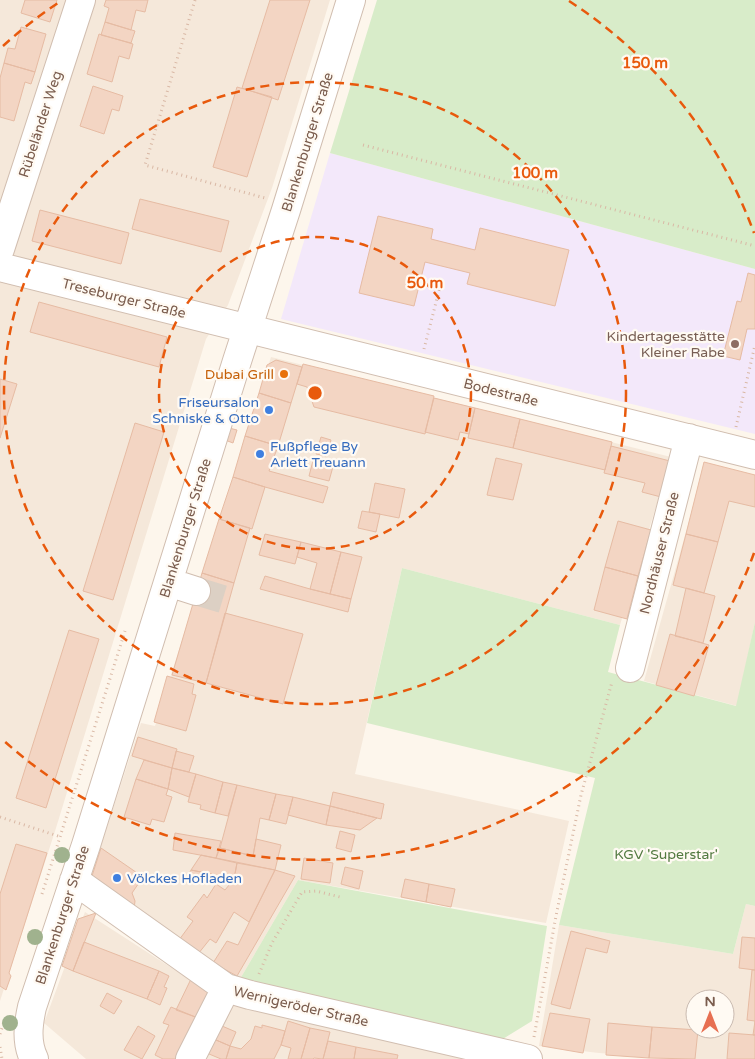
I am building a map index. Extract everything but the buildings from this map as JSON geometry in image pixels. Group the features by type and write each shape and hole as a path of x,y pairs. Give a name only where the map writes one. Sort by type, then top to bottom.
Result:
{"street":[{"name":"Rübeländer Weg","path":"0,248 81,0"},
{"name":"Blankenburger Straße","path":"32,1059 28,1034 32,1007 86,844 351,0"},
{"name":"Treseburger Straße","path":"0,267 247,329"},
{"name":"Bodestraße","path":"247,329 755,455"},
{"name":"Nordhäuser Straße","path":"630,668 689,438"},
{"path":"168,582 196,591"},
{"name":"Wernigeröder Straße","path":"74,880 238,992 531,1049"},
{"path":"190,1059 238,992"}],"path":[{"path":"195,0 145,165 288,204"},
{"path":"362,145 755,246"},
{"path":"423,353 442,279"},
{"path":"735,429 755,345"},
{"path":"531,1049 556,916 582,795 617,665 630,668"},
{"path":"0,817 86,844"},
{"path":"238,992 272,943 302,892 316,891 340,897"},
{"path":"0,1047 2,1059"}],"shaded area":[{"path":"0,0 330,0 272,188 228,305 206,339 56,828 0,1001"},
{"path":"330,153 755,269 755,434 281,319"},
{"path":"271,357 671,457 620,625 402,568 355,774 569,821 546,923 298,880 240,979 89,882 141,723 155,726"},
{"path":"705,464 755,476 755,622 737,706 644,681"},
{"path":"746,904 755,906 755,1059 676,1059 539,1046 559,925 733,954"},
{"path":"85,912 226,1003 463,1059 86,1059 44,1023"}],"green space":[{"path":"377,0 755,0 755,269 330,153"},
{"name":"KGV 'Superstar'","path":"402,568 620,625 608,672 736,706 755,622 755,906 746,904 733,954 559,925 595,778 367,723"},
{"path":"298,880 547,926 532,1021 498,1042 240,979"}],"tunnel":[{"path":"196,591 229,601"}],"place":[{"name":"Kindertagesstätte Kleiner Rabe","path":"735,344"},
{"name":"Dubai Grill","path":"284,374"},
{"name":"Friseursalon Schniske & Otto","path":"269,410"},
{"name":"Fußpflege By Arlett Treuann","path":"260,454"},
{"name":"Völckes Hofladen","path":"117,878"}]}
